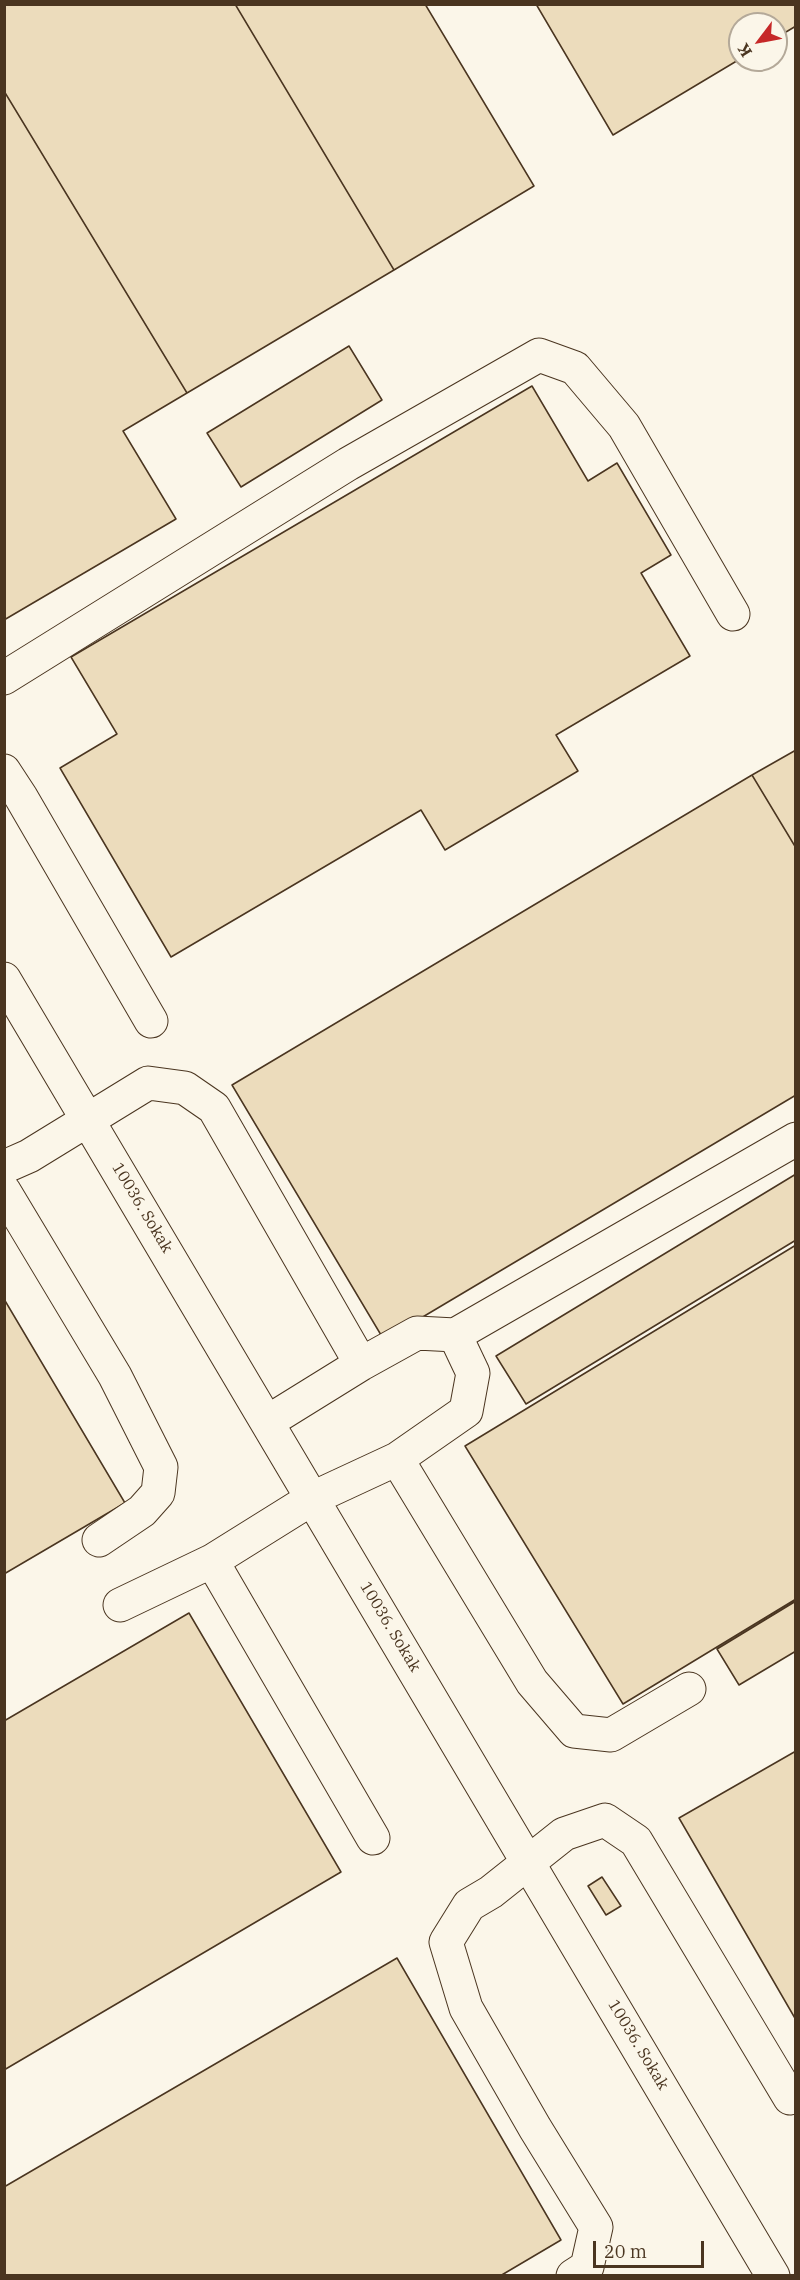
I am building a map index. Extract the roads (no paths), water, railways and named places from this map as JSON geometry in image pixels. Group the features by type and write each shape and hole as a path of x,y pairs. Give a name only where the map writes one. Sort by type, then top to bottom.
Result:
{"street":[{"path":"4,678 348,464 539,355 575,368 624,426 733,614"},
{"path":"4,771 151,1021"},
{"name":"10036. Sokak","path":"4,979 90,1119 773,2276"},
{"path":"4,1167 29,1156 148,1083 185,1088 214,1108 361,1364"},
{"path":"269,1421 361,1364 417,1333 455,1335 795,1139"},
{"path":"4,1191 115,1376 161,1467 158,1493 142,1511 99,1540"},
{"path":"120,1605 212,1561 313,1498 397,1459 466,1411 473,1373 455,1335"},
{"path":"397,1459 532,1683 574,1731 610,1735 689,1689"},
{"path":"212,1561 373,1838"},
{"path":"573,2276 587,2267 596,2227 535,2128 466,2008 446,1942 469,1905 492,1892 564,1834 605,1820 636,1841 790,2098"}]}
